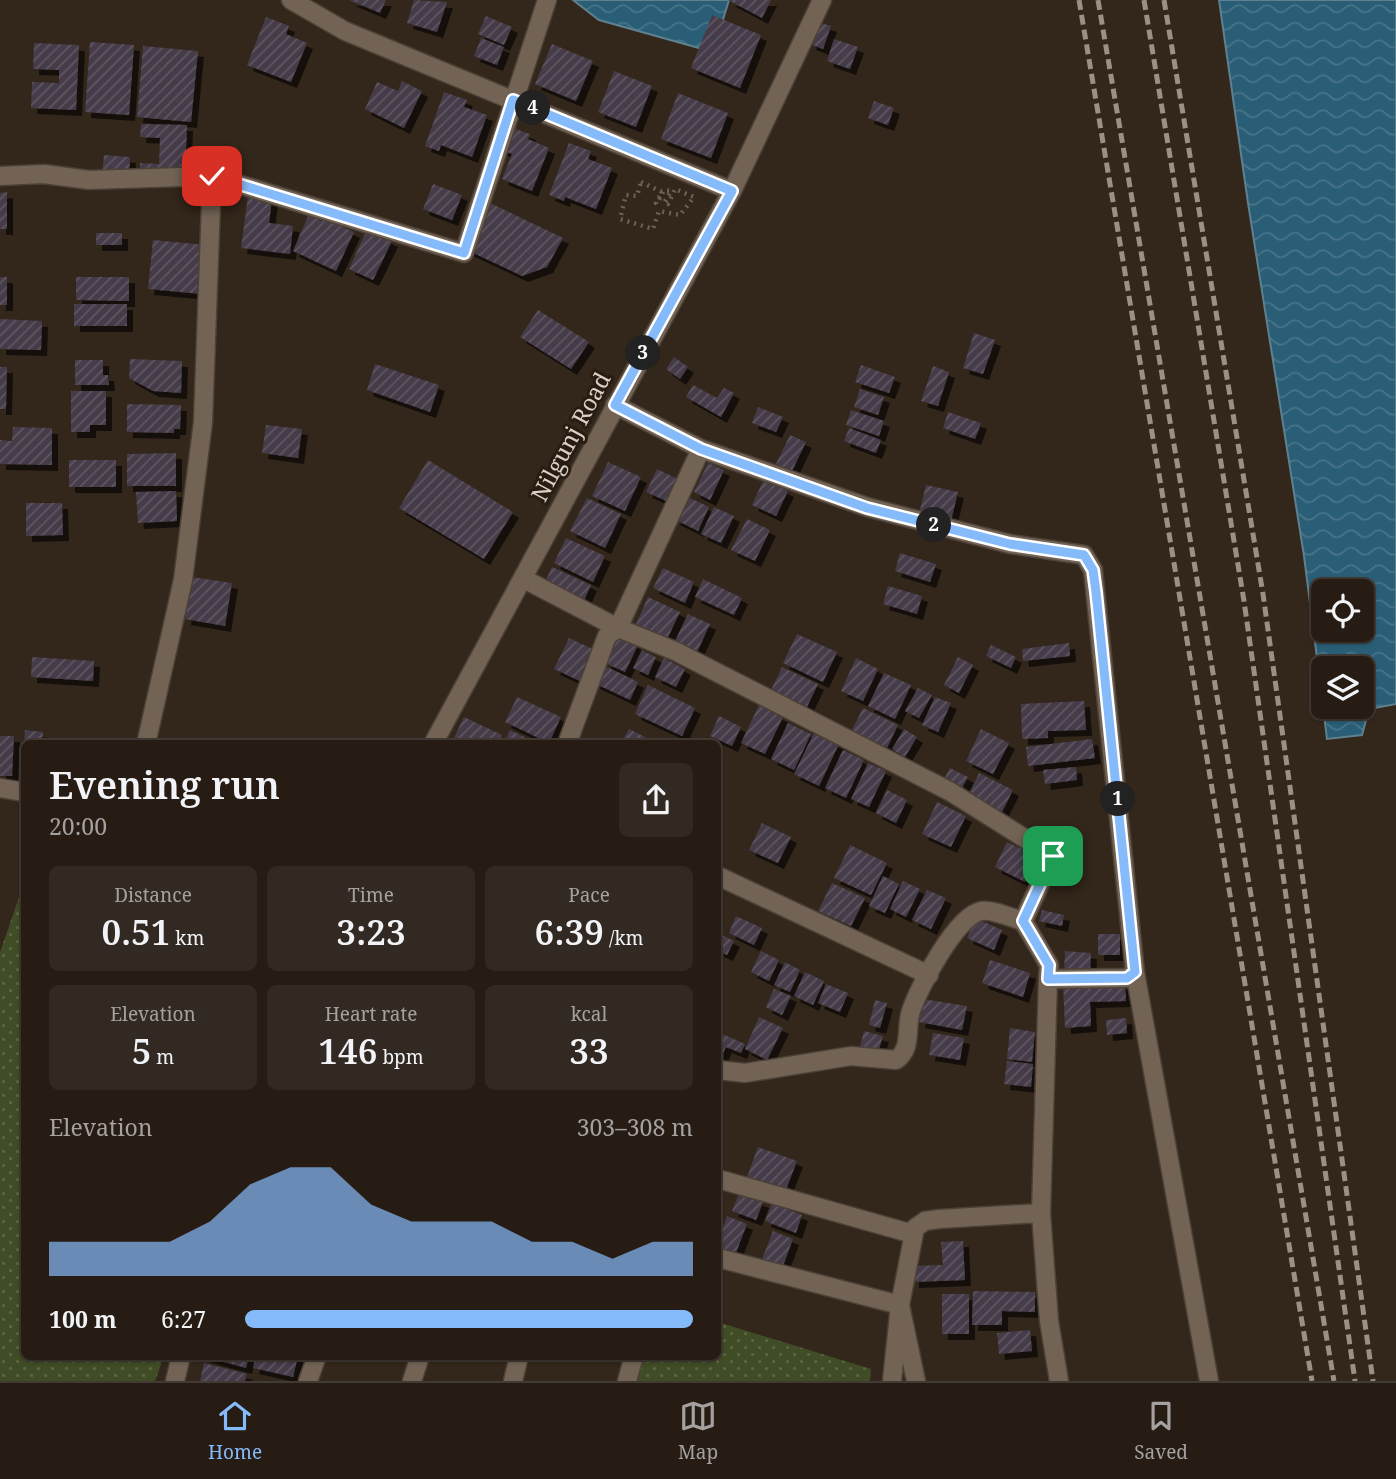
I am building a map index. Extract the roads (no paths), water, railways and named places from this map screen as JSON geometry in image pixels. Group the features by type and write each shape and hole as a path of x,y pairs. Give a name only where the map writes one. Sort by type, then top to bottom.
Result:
{"street":[{"path":"291,0 345,31 732,191"},
{"path":"0,176 44,174 89,180 212,176 464,253 547,0"},
{"name":"Nilgunj Road","path":"435,740 732,191 822,0"},
{"path":"147,740 183,580 203,422 212,176"},
{"path":"615,405 701,449 867,508 1010,544 1084,555 1093,570 1096,592 1135,972 1209,1381"},
{"path":"569,740 607,636 618,628 701,449"},
{"path":"524,579 618,628 675,651 951,792 1053,856 1023,921"},
{"path":"0,788 21,792"},
{"path":"721,877 929,975"},
{"path":"721,1070 745,1073 851,1056 896,1060 906,1049 911,1012 940,952 961,923 972,914 984,911 1023,921 1049,965 1041,1213 1049,1321 1059,1381"},
{"path":"1048,979 1127,978 1135,972"},
{"path":"721,1180 914,1234"},
{"path":"892,1381 900,1305 915,1228 932,1220 1041,1213"},
{"path":"721,1259 900,1305"},
{"path":"900,1305 916,1381"},
{"path":"174,1381 180,1360"},
{"path":"308,1381 316,1360"},
{"path":"412,1381 419,1360"},
{"path":"513,1381 518,1360"},
{"path":"627,1381 633,1360"}],"water":[{"path":"573,0 729,0 713,52 599,20"},
{"path":"1219,0 1396,0 1396,704 1374,708 1374,656 1317,656 1315,642 1374,642 1374,579 1311,579 1311,611"},
{"path":"1324,719 1366,719 1362,735 1327,739"}],"railway":[{"path":"1079,0 1312,1381"},
{"path":"1098,0 1334,1381"},
{"path":"1144,0 1244,601 1355,1381"},
{"path":"1164,0 1263,594 1373,1381"}]}
